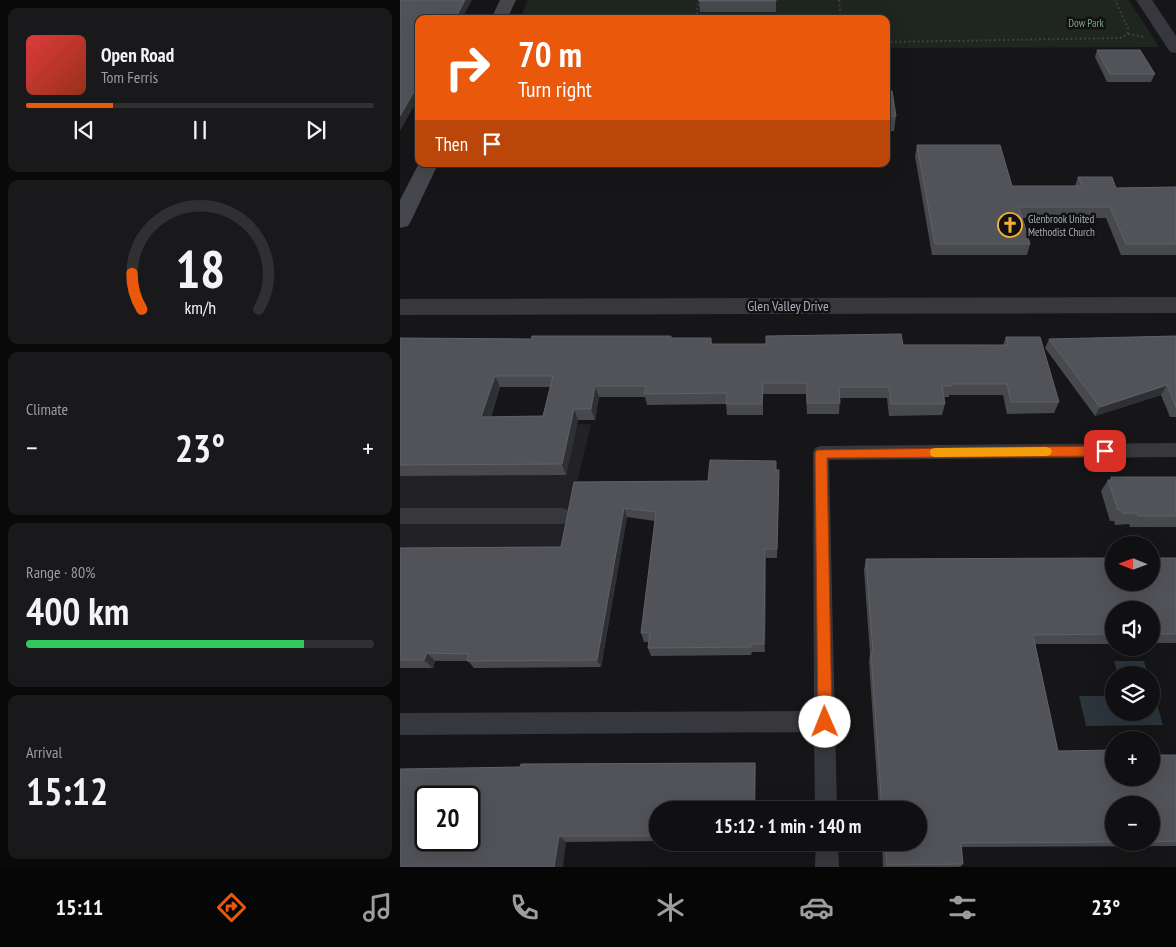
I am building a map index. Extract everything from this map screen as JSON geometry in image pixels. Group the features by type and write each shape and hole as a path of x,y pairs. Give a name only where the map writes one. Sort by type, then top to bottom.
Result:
{"street":[{"path":"501,15 508,0"},
{"path":"1144,0 1176,48"},
{"path":"400,221 427,167"},
{"name":"Glen Valley Drive","path":"400,307 1176,305"}],"lane":[{"path":"826,801 821,453 1176,450"},
{"path":"400,516 563,516"},
{"path":"400,724 825,722"},
{"path":"827,851 827,867"}],"path":[{"path":"697,15 699,0"},
{"path":"839,0 841,15"},
{"path":"890,42 1120,38 1128,34 1128,28 1115,0"}],"shaded area":[{"path":"591,424 560,556 400,556 400,427"},
{"path":"1114,661 1144,661 1145,666 1115,666"},
{"path":"1079,696 1105,696 1105,721 1160,721 1160,715 1163,725 1086,726"}],"green space":[{"name":"Dow Park","path":"528,0 1129,0 1159,47 890,48 890,15 522,15"}],"building":[{"path":"400,0 465,0 457,15 415,15 415,90 400,116"},
{"path":"776,0 776,1 699,1"},
{"path":"1097,50 1140,50 1155,74 1110,74"},
{"path":"890,91 892,91 896,116 890,116"},
{"path":"917,145 1000,145 1012,186 1082,186 1078,177 1112,177 1116,188 1176,187 1176,244 1126,244 1110,207 1019,207 1030,244 935,244"},
{"path":"901,334 903,345 1008,345 1006,337 1040,337 1059,402 1011,402 1007,384 951,384 952,386 942,386 945,404 891,404 889,387 839,387 840,403 807,403 807,383 763,383 762,404 726,404 727,393 644,394 646,386 595,386 591,409 574,409 562,464 400,465 400,338 531,339 532,336 671,336 671,338 711,338 711,344 766,344 766,336","holes":["495,376 553,376 543,416 481,417"]},
{"path":"1176,336 1176,407 1167,385 1100,407 1049,339"},
{"path":"710,460 776,461 776,470 779,470 777,549 765,549 764,644 751,644 751,647 648,648 650,633 641,633 656,512 624,508 597,660 467,661 469,654 427,653 424,660 400,660 400,548 561,547 574,482 708,481"},
{"path":"1111,477 1176,477 1176,516 1138,516 1137,513 1123,513 1122,510 1118,510 1108,480 1112,480"},
{"path":"1105,558 1105,591 1160,591 1160,558 1176,558 1176,634 1160,634 1160,601 1105,601 1105,634 1033,635 1058,751 1105,750 1105,786 1160,786 1160,755 1176,755 1176,841 1160,842 1160,796 1105,796 1105,842 961,843 963,864 887,865 886,851 927,851 927,801 881,801 866,559"},
{"path":"755,763 754,801 649,801 649,836 559,836 554,867 400,867 400,769 520,767 521,764"}],"slow traffic":[{"path":"935,452 1046,451"}],"place":[{"name":"Glenbrook United Methodist Church","path":"1010,225"}],"route":[{"path":"825,722 821,453 1105,451"}]}
